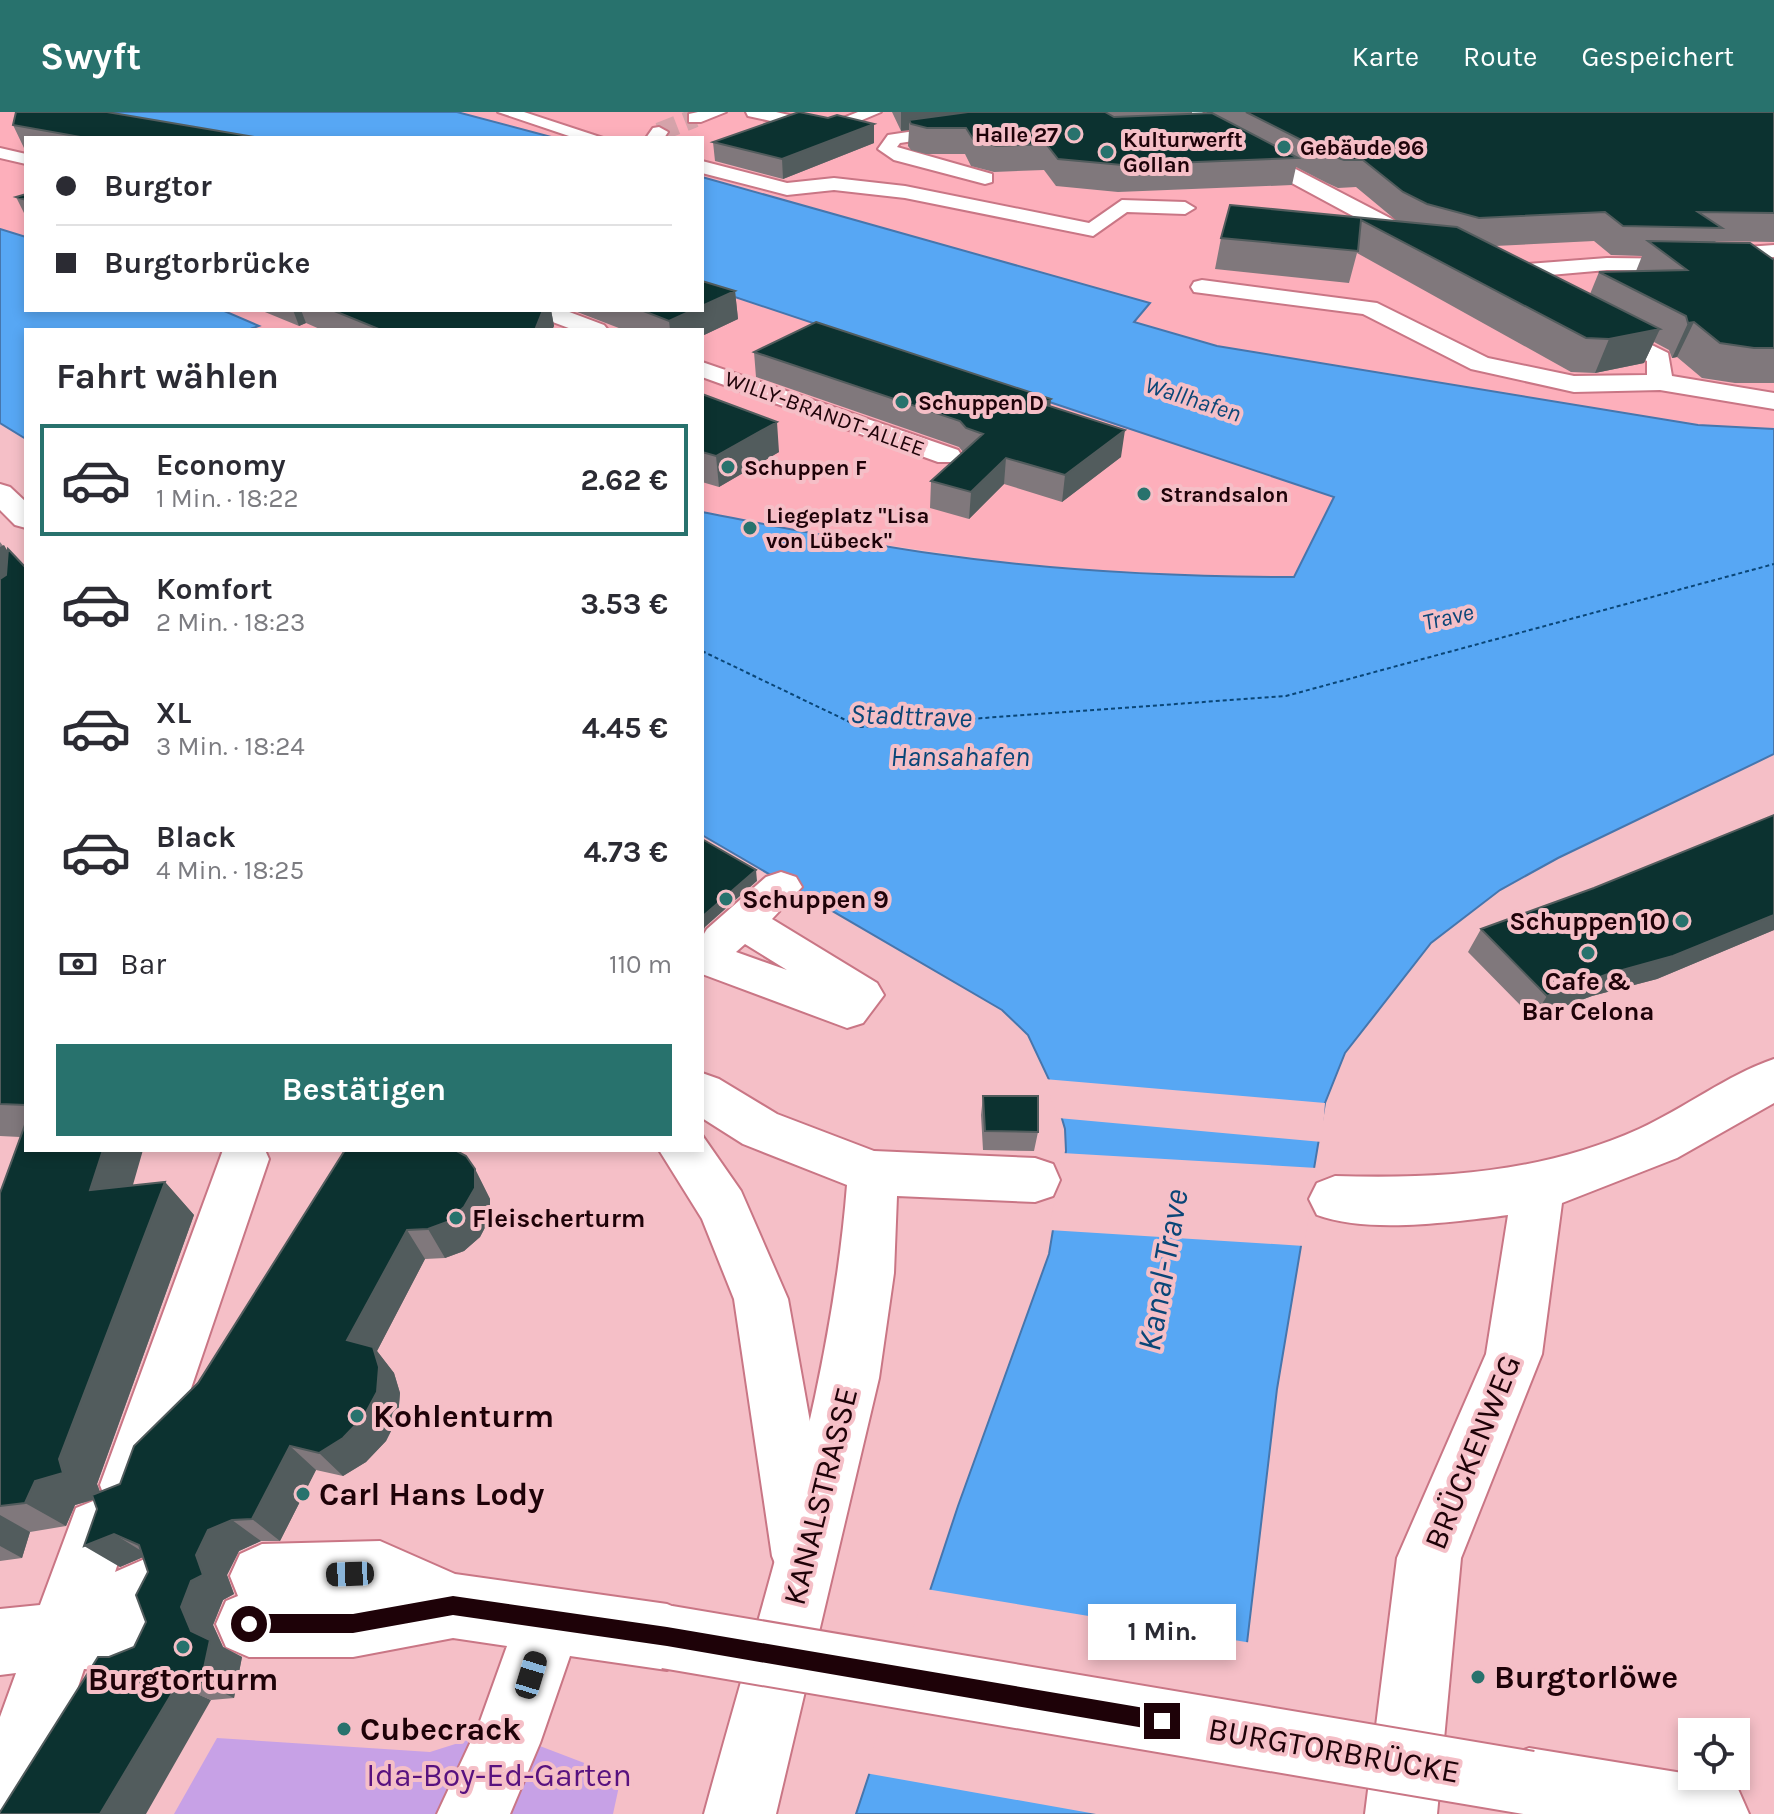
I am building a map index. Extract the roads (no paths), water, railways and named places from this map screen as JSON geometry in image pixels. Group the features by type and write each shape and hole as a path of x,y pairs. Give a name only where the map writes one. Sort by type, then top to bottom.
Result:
{"street":[{"path":"506,112 587,136"},
{"path":"695,118 718,112"},
{"path":"754,112 829,129 873,112"},
{"path":"1192,112 1210,130 1410,239 1455,251"},
{"path":"985,178 900,156 886,145 909,136 986,126"},
{"path":"1182,132 1210,130"},
{"path":"0,153 24,159"},
{"path":"704,168 787,189 834,184"},
{"path":"797,175 834,184 933,196 1093,230 1122,206 1185,208"},
{"path":"1774,251 1733,254 1774,278"},
{"path":"1479,262 1541,294"},
{"path":"1502,273 1607,264 1753,266"},
{"path":"1202,287 1369,308 1480,364 1574,384 1660,382 1774,401"},
{"path":"547,312 591,328"},
{"path":"1580,316 1659,358 1660,382"},
{"name":"WILLY-BRANDT-ALLEE","path":"704,370 948,456"},
{"path":"0,493 24,517"},
{"path":"704,955 781,887"},
{"path":"704,958 847,1010 861,995 742,921"},
{"path":"1335,1199 1495,1194 1538,1187 1600,1167 1701,1124 1774,1079"},
{"path":"704,1094 760,1129 873,1173 1035,1180"},
{"path":"685,1152 723,1207 761,1299 803,1560"},
{"path":"0,1790 29,1732 31,1639 114,1508 244,1159"},
{"name":"KANALSTRASSE","path":"740,1814 850,1378 867,1273 873,1173"},
{"name":"BRÜCKENWEG","path":"1401,1814 1429,1558 1514,1354 1538,1187"},
{"name":"BURGTORBRÜCKE","path":"255,1600 353,1624 453,1606 548,1619 1713,1814"},
{"path":"31,1639 146,1614"},
{"path":"473,1814 494,1774 523,1704 548,1619"}],"water":[{"path":"44,112 457,112 547,136 183,136"},
{"path":"704,178 1150,303 1134,322 1217,346 1698,425 1774,429 1774,754 1558,858 1500,890 1431,943 1345,1053 1325,1103 1277,1389 1247,1643 1233,1814 856,1814 958,1506 1049,1254 1066,1151 1065,1129 1053,1088 1028,1035 1002,1010 704,836 704,512 877,545 1025,565 1159,574 1294,577 1334,497 704,287"},
{"path":"0,229 24,236 24,312 227,312 259,326 24,328 24,438 0,423"}],"tunnel":[{"path":"659,132 695,118"}],"place":[{"name":"Halle 27","path":"1074,134"},
{"name":"Gebäude 96","path":"1284,147"},
{"name":"Kulturwerft Gollan","path":"1107,152"},
{"name":"Schuppen D","path":"902,402"},
{"name":"Schuppen F","path":"728,467"},
{"name":"Strandsalon","path":"1144,494"},
{"name":"Liegeplatz \"Lisa von Lübeck\"","path":"750,528"},
{"name":"Schuppen 9","path":"726,899"},
{"name":"Schuppen 10","path":"1682,921"},
{"name":"Cafe & Bar Celona","path":"1588,953"},
{"name":"Fleischerturm","path":"456,1218"},
{"name":"Kohlenturm","path":"357,1416"},
{"name":"Carl Hans Lody","path":"303,1494"},
{"name":"Burgtorturm","path":"183,1647"},
{"name":"Burgtorlöwe","path":"1478,1677"},
{"name":"Cubecrack","path":"344,1729"}],"water label":[{"name":"Wallhafen","path":"1193,399"},
{"name":"Trave","path":"1448,617"},
{"name":"Stadttrave","path":"911,715"},
{"name":"Hansahafen","path":"960,756"},
{"name":"Kanal-Trave","path":"1162,1270"}],"park label":[{"name":"Ida-Boy-Ed-Garten","path":"499,1775"}]}
